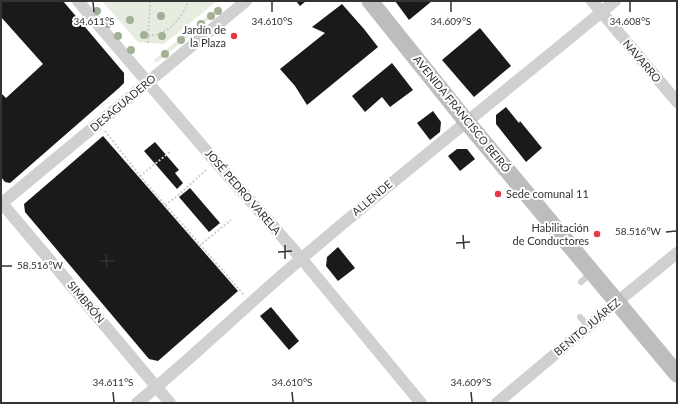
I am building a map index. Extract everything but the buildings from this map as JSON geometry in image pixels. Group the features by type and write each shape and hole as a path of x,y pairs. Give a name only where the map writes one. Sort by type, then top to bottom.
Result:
{"main road":[{"name":"AVENIDA FRANCISCO BEIRÓ","path":"370,1 466,121 586,277 617,302 677,374"}],"street":[{"name":"JOSÉ PEDRO VARELA","path":"78,1 216,162 301,258 421,403"},
{"name":"DESAGUADERO","path":"2,203 246,1"},
{"name":"NAVARRO","path":"592,1 677,102"},
{"name":"ALLENDE","path":"137,403 157,387 301,258 466,121 615,1"},
{"name":"SIMBRÓN","path":"2,203 170,403"},
{"name":"BENITO JUÁREZ","path":"497,403 584,322 617,302 677,253"}],"path":[{"path":"148,43 150,1"},
{"path":"148,36 160,34 169,29 180,17 189,1"},
{"path":"106,134 155,194 240,290"},
{"path":"140,176 171,151"},
{"path":"165,205 216,162"},
{"path":"200,245 231,220"}],"shaded area":[{"path":"102,1 217,1 164,44 138,42"},
{"path":"220,6 222,9 156,63 154,60"}],"place":[{"name":"Jardín de la Plaza","path":"234,36"},
{"name":"Sede comunal 11","path":"498,194"},
{"name":"Habilitación de Conductores","path":"597,234"}]}
